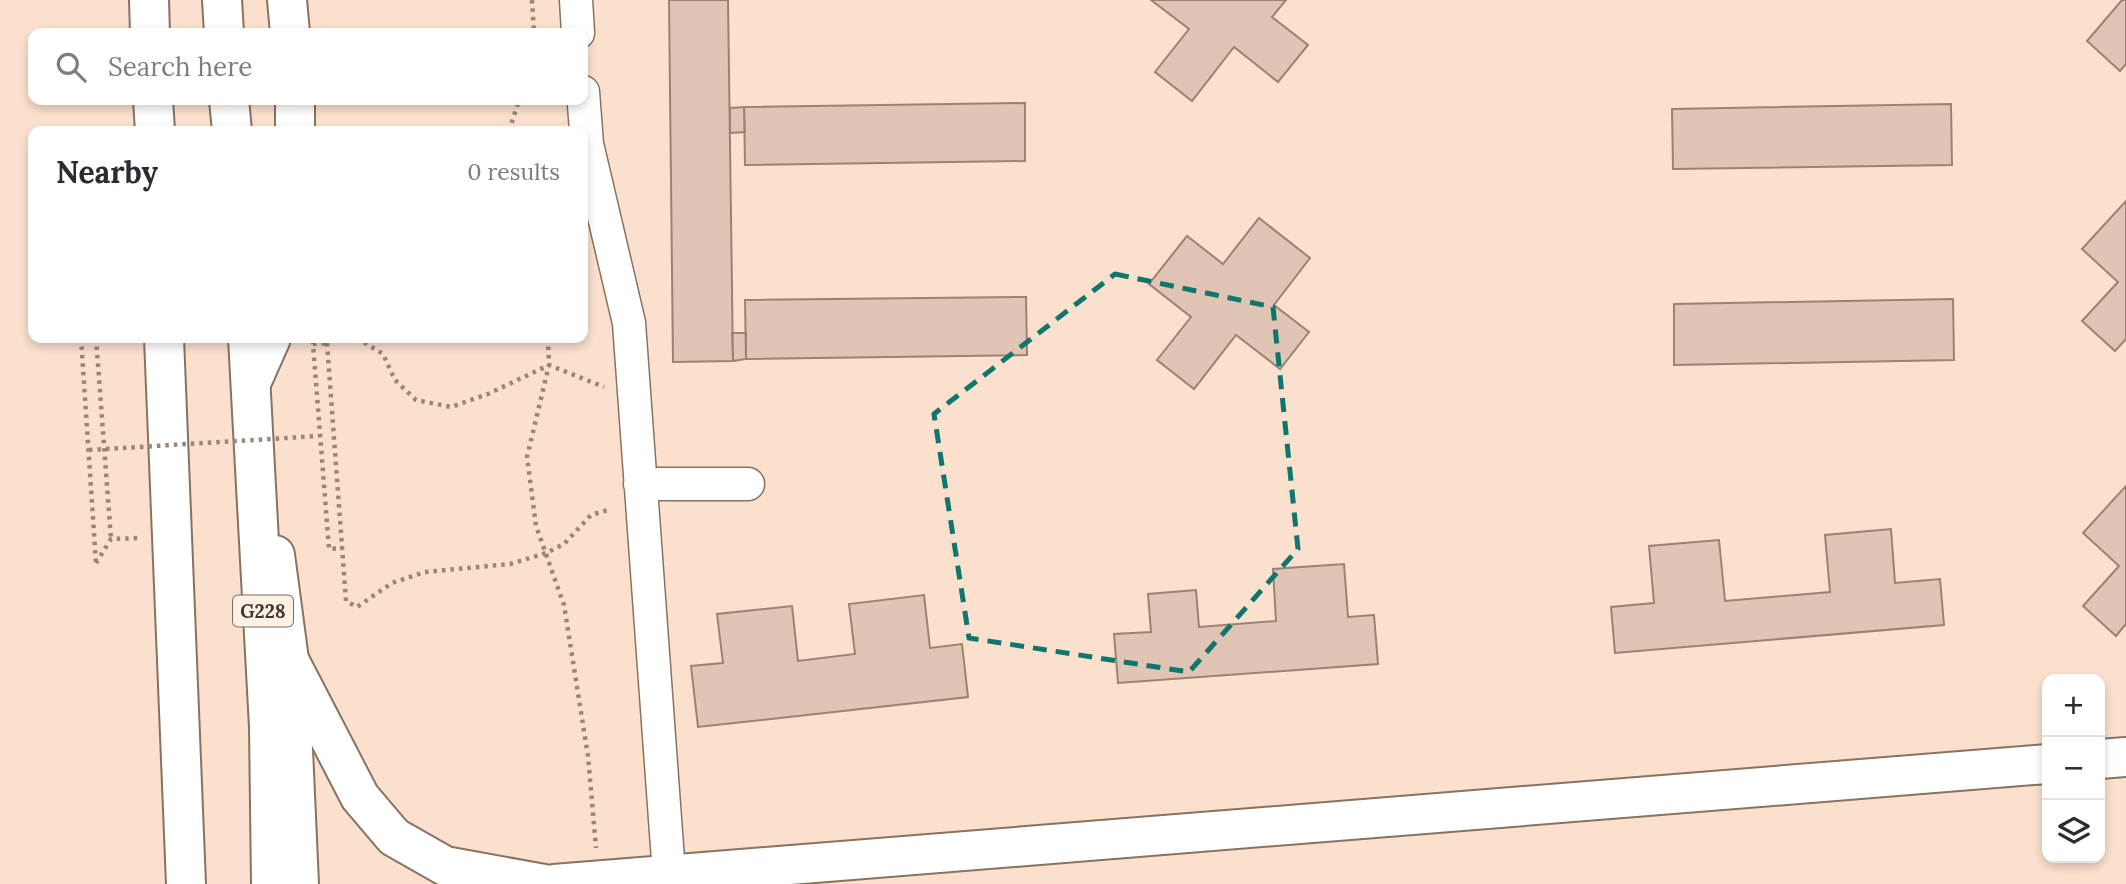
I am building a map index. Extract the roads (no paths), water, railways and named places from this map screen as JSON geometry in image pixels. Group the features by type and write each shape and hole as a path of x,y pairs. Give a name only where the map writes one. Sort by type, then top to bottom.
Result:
{"main road":[{"path":"149,0 150,28"},
{"path":"222,0 224,28"},
{"path":"287,0 290,28"},
{"path":"153,105 155,126"},
{"path":"229,105 232,126"},
{"path":"295,105 295,126"},
{"path":"164,343 186,884"},
{"name":"G228","path":"248,343 269,727 271,884"},
{"path":"269,343 251,383 289,660 299,884"},
{"path":"289,660 360,797 394,837 445,866 544,884"},
{"path":"2105,759 2126,757"},
{"path":"554,884 2042,764"}],"street":[{"path":"576,0 578,28"},
{"path":"584,105 586,126"},
{"path":"588,148 629,323 669,874"},
{"path":"641,492 748,484"}]}
